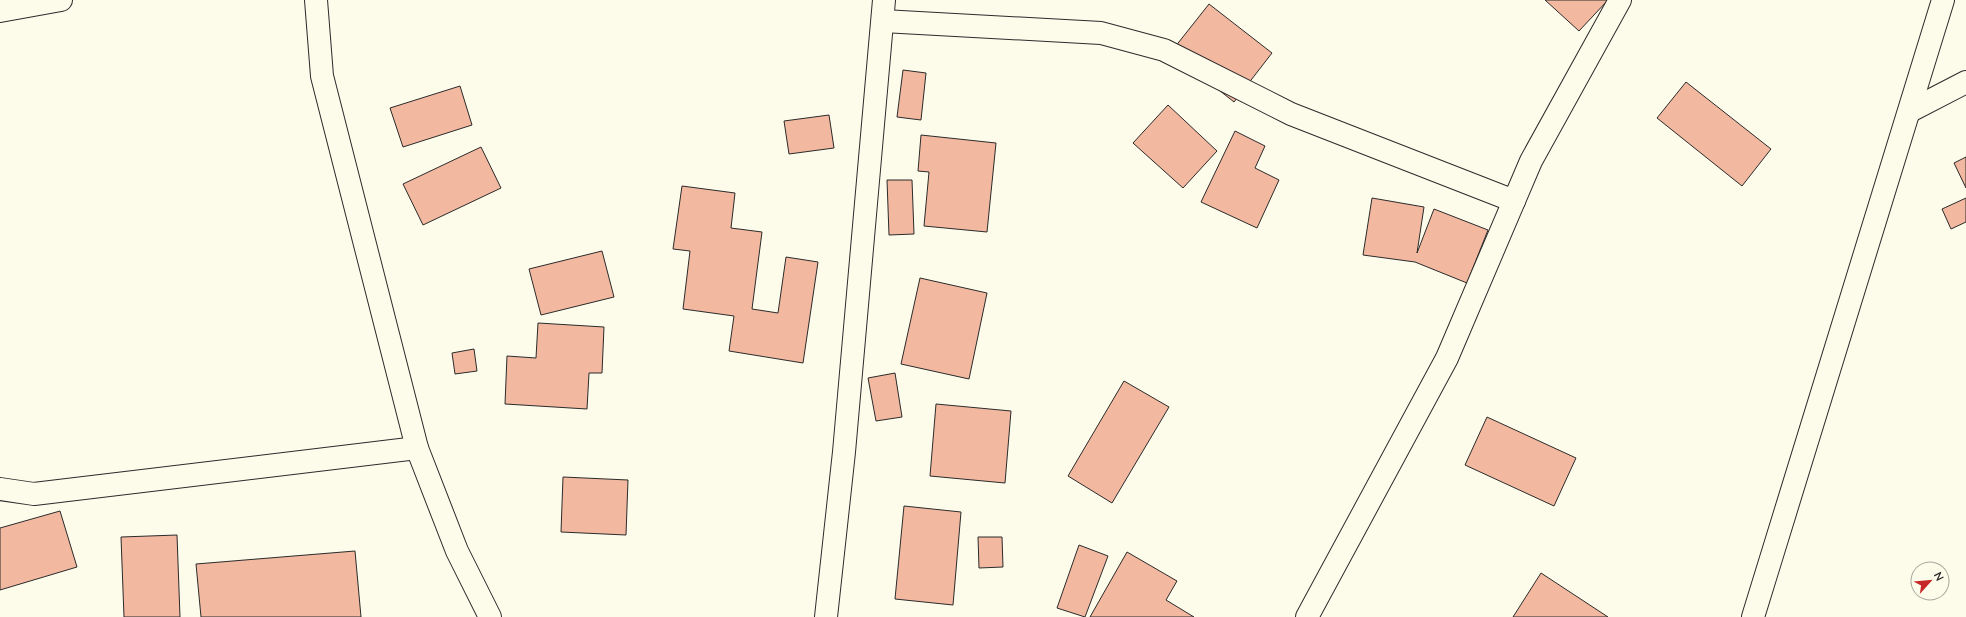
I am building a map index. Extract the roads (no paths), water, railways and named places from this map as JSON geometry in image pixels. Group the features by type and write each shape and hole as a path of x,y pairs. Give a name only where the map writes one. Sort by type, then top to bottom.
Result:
{"street":[{"path":"0,10 61,0"},
{"path":"316,0 322,76 418,448 457,551 490,617"},
{"path":"1307,617 1448,358 1531,161 1620,0"},
{"path":"1754,617 1943,0"},
{"path":"826,617 844,444 884,11 1101,33 1164,50 1291,114 1514,201"},
{"path":"1910,110 1966,82"},
{"path":"0,489 34,494 418,448"}]}
